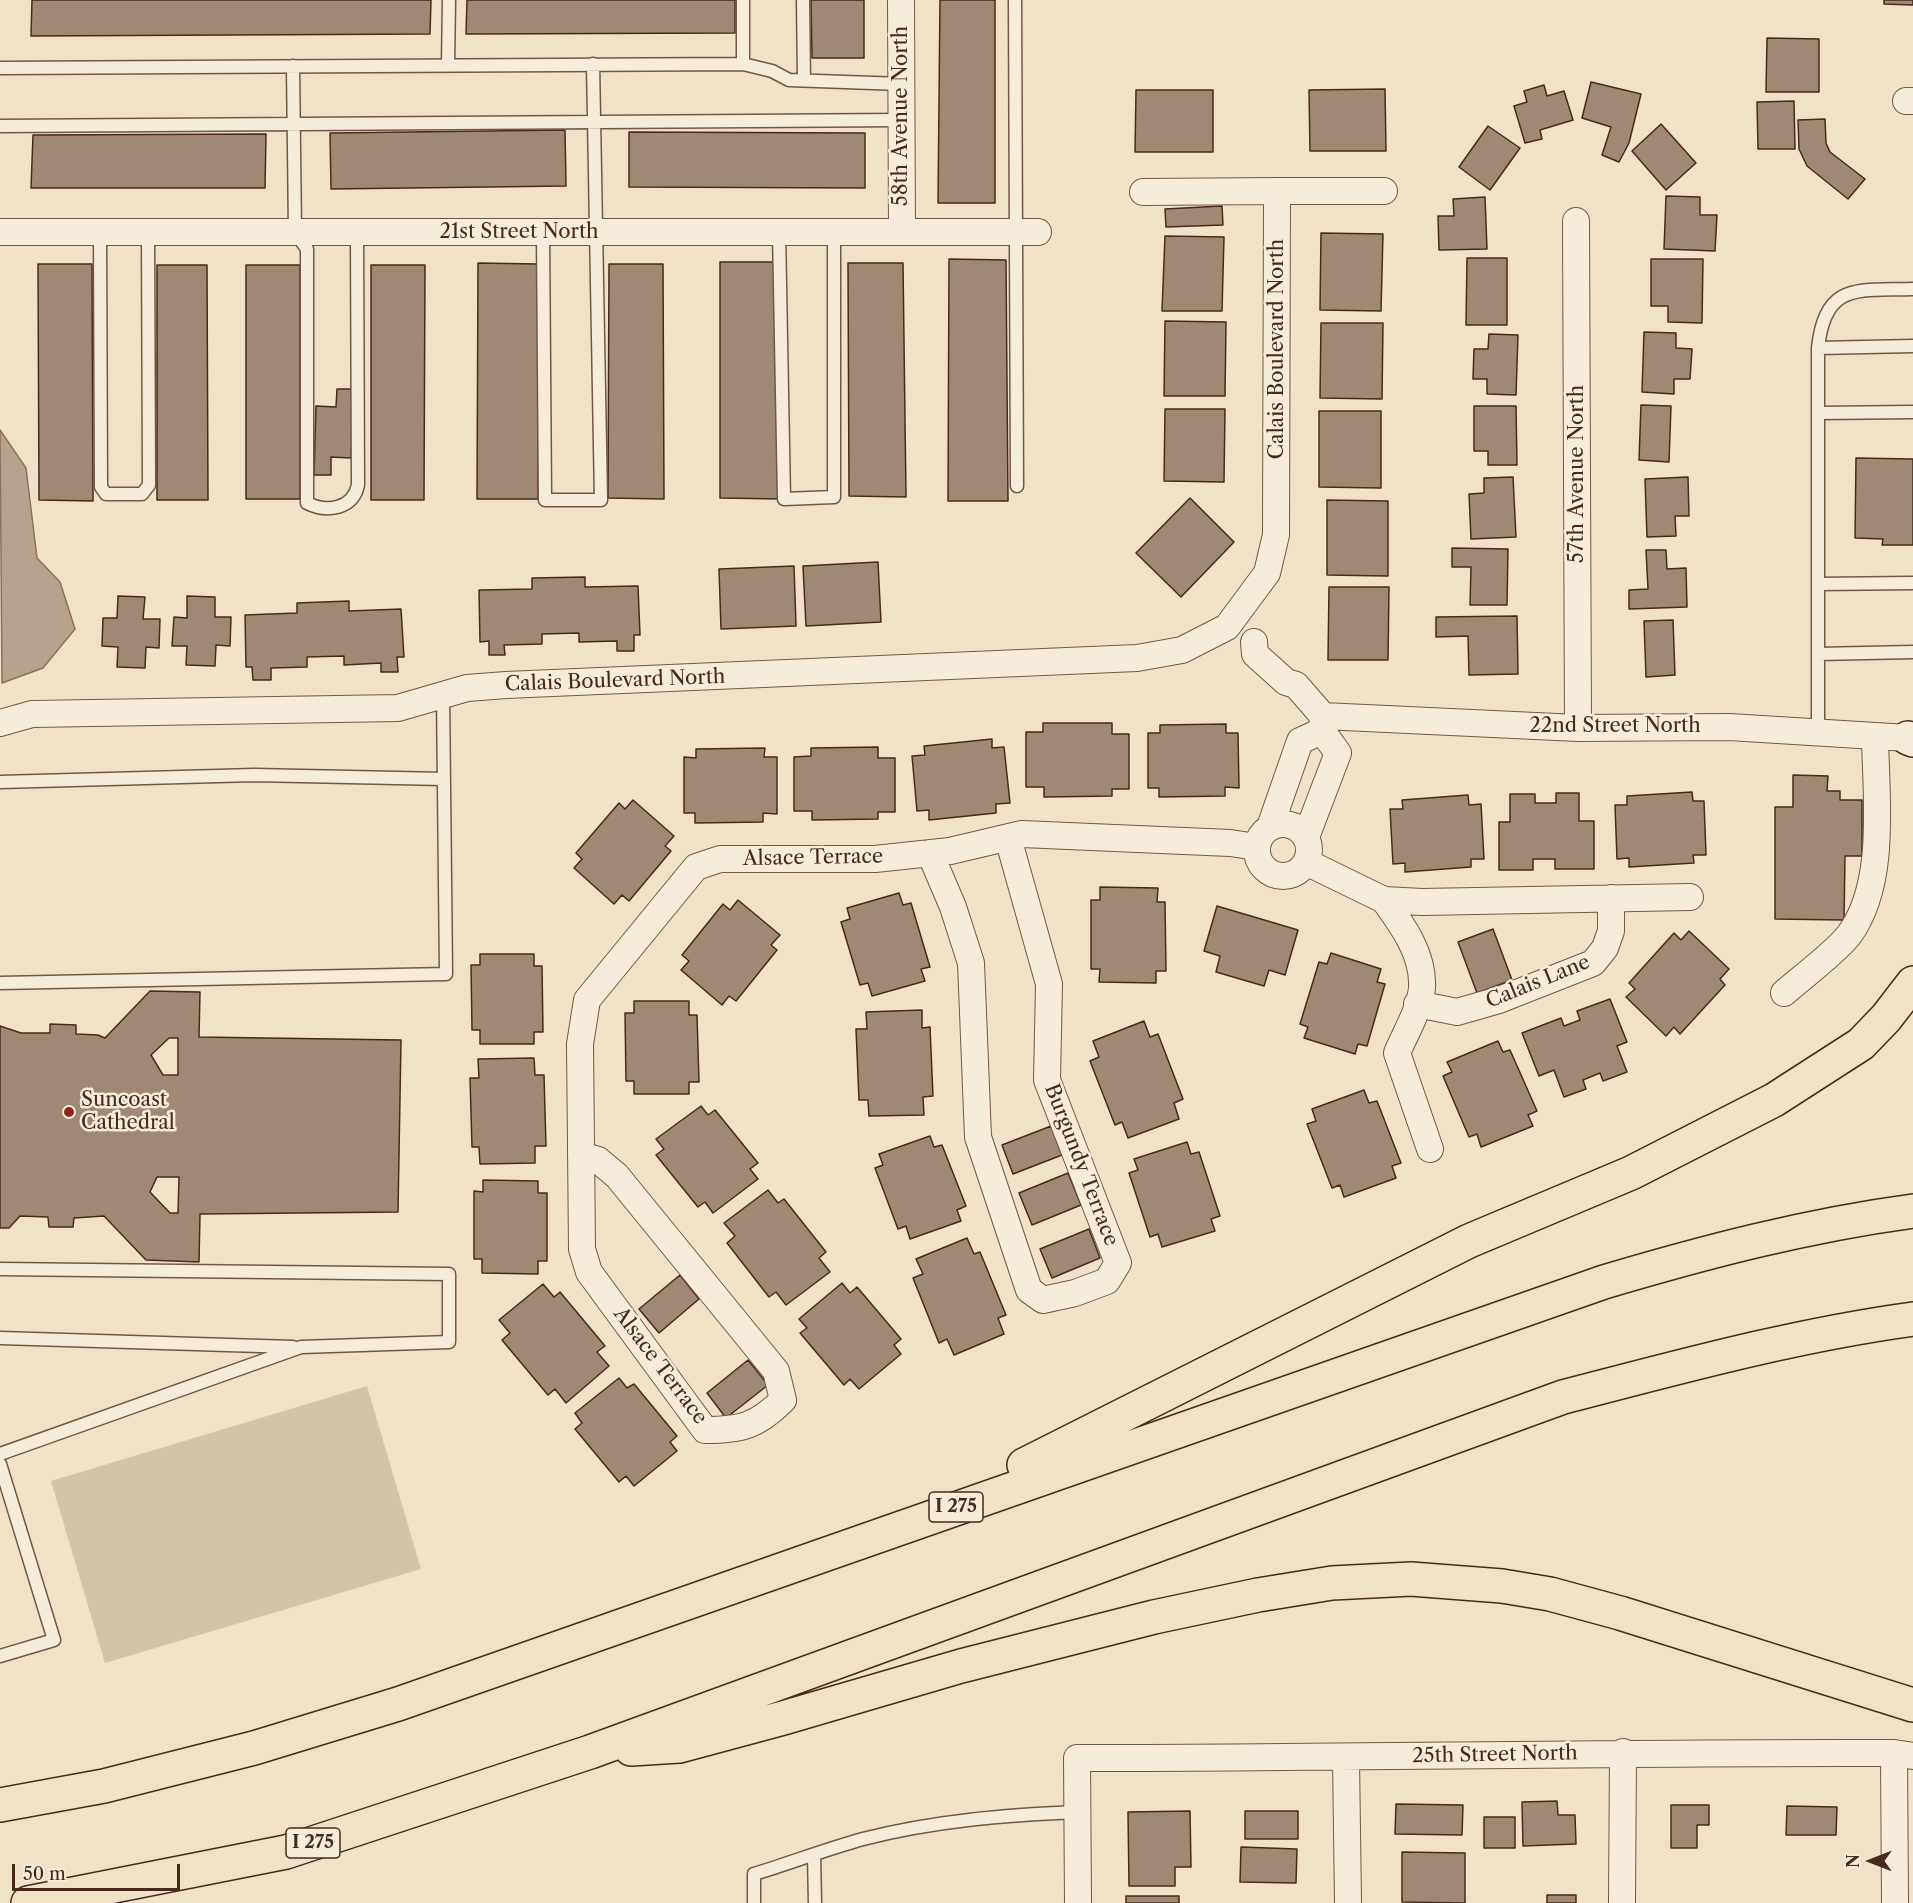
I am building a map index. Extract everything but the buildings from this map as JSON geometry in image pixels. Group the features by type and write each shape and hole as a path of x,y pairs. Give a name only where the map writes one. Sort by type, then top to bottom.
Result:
{"highway":[{"path":"858,1542 1026,1464 1469,1241 1631,1173 1774,1100 1861,1044 1886,1018 1913,983"},
{"name":"I 275","path":"0,1805 104,1786 185,1766 254,1748 398,1704 1604,1282 1720,1249 1797,1231 1913,1211"},
{"name":"I 275","path":"28,1903 286,1852 590,1752 1563,1397 1694,1363 1860,1326 1913,1319"},
{"path":"590,1752 679,1746 783,1719 961,1666 1246,1597 1332,1583 1411,1579 1502,1586 1550,1594 1620,1613 1913,1705"}],"street":[{"name":"58th Avenue North","path":"901,0 902,231"},
{"name":"Calais Boulevard North","path":"0,723 32,714 398,708 467,688 529,683 1137,658 1182,650 1227,627 1267,573 1276,535 1277,191"},
{"path":"1143,192 1384,191"},
{"name":"57th Avenue North","path":"1576,220 1578,728"},
{"name":"21st Street North","path":"0,232 1027,232"},
{"path":"1227,627 1254,642 1255,654 1286,682 1296,685 1322,723 1338,753 1306,850 1293,874 1275,875 1261,864 1263,837 1300,741 1322,723"},
{"name":"22nd Street North","path":"1322,723 1578,728 1729,727 1875,738 1911,738"},
{"path":"1784,993 1848,936 1863,909 1876,859 1875,738"},
{"path":"1263,837 1286,824 1294,826 1306,850 1384,900 1406,929 1418,959 1422,989 1397,1053 1430,1149"},
{"name":"Alsace Terrace","path":"581,1155 598,1160 617,1176 776,1371 783,1400 767,1416 736,1430 705,1430 589,1272 582,1249 581,1155 580,1044 587,1000 696,867 720,859 875,859 930,853 1022,834 1230,843 1263,837"},
{"name":"Burgundy Terrace","path":"930,853 953,907 971,963 978,1137 1029,1290 1043,1300 1075,1293 1107,1281 1118,1263 1047,1080 1049,984 1008,838"},
{"path":"1384,900 1690,897"},
{"name":"Calais Lane","path":"1417,1004 1457,1012 1499,1000 1593,963 1605,948 1611,931 1611,898"},
{"path":"1622,1903 1623,1752"},
{"name":"25th Street North","path":"1077,1812 1077,1758 1346,1758 1623,1752 1903,1754"},
{"path":"1895,1903 1903,1754"},
{"path":"1346,1758 1348,1903"},
{"path":"1077,1812 1078,1903"}],"lane":[{"path":"448,65 449,0"},
{"path":"743,0 743,64"},
{"path":"803,0 804,80"},
{"path":"1016,0 1027,232 1017,486"},
{"path":"543,232 545,501 602,501 593,64"},
{"path":"0,68 743,64 772,71 789,80 901,84"},
{"path":"293,66 295,232 307,249 307,503 326,508 350,503 356,496 358,485 357,232"},
{"path":"0,126 595,120 902,120"},
{"path":"779,231 784,499 834,497 834,231"},
{"path":"100,232 100,487 106,494 142,494 149,485 148,232"},
{"path":"1818,733 1818,348 1823,317 1835,301 1850,291 1913,289"},
{"path":"1818,348 1913,346"},
{"path":"1818,413 1913,412"},
{"path":"1818,584 1913,583"},
{"path":"1818,654 1913,652"},
{"path":"0,983 446,974 443,694"},
{"path":"0,782 254,774 444,780"},
{"path":"0,1269 449,1275 449,1342 302,1347 0,1338"},
{"path":"0,1454 302,1347"},
{"path":"0,1464 54,1640 0,1656"},
{"path":"754,1903 754,1874 864,1839 952,1822 1011,1815 1077,1812"},
{"path":"813,1855 815,1903"}],"shaded area":[{"path":"0,430 26,468 37,558 60,582 75,629 43,668 2,683"},
{"path":"367,1386 421,1569 105,1663 51,1481"}],"place":[{"name":"Suncoast Cathedral","path":"69,1112"}]}
